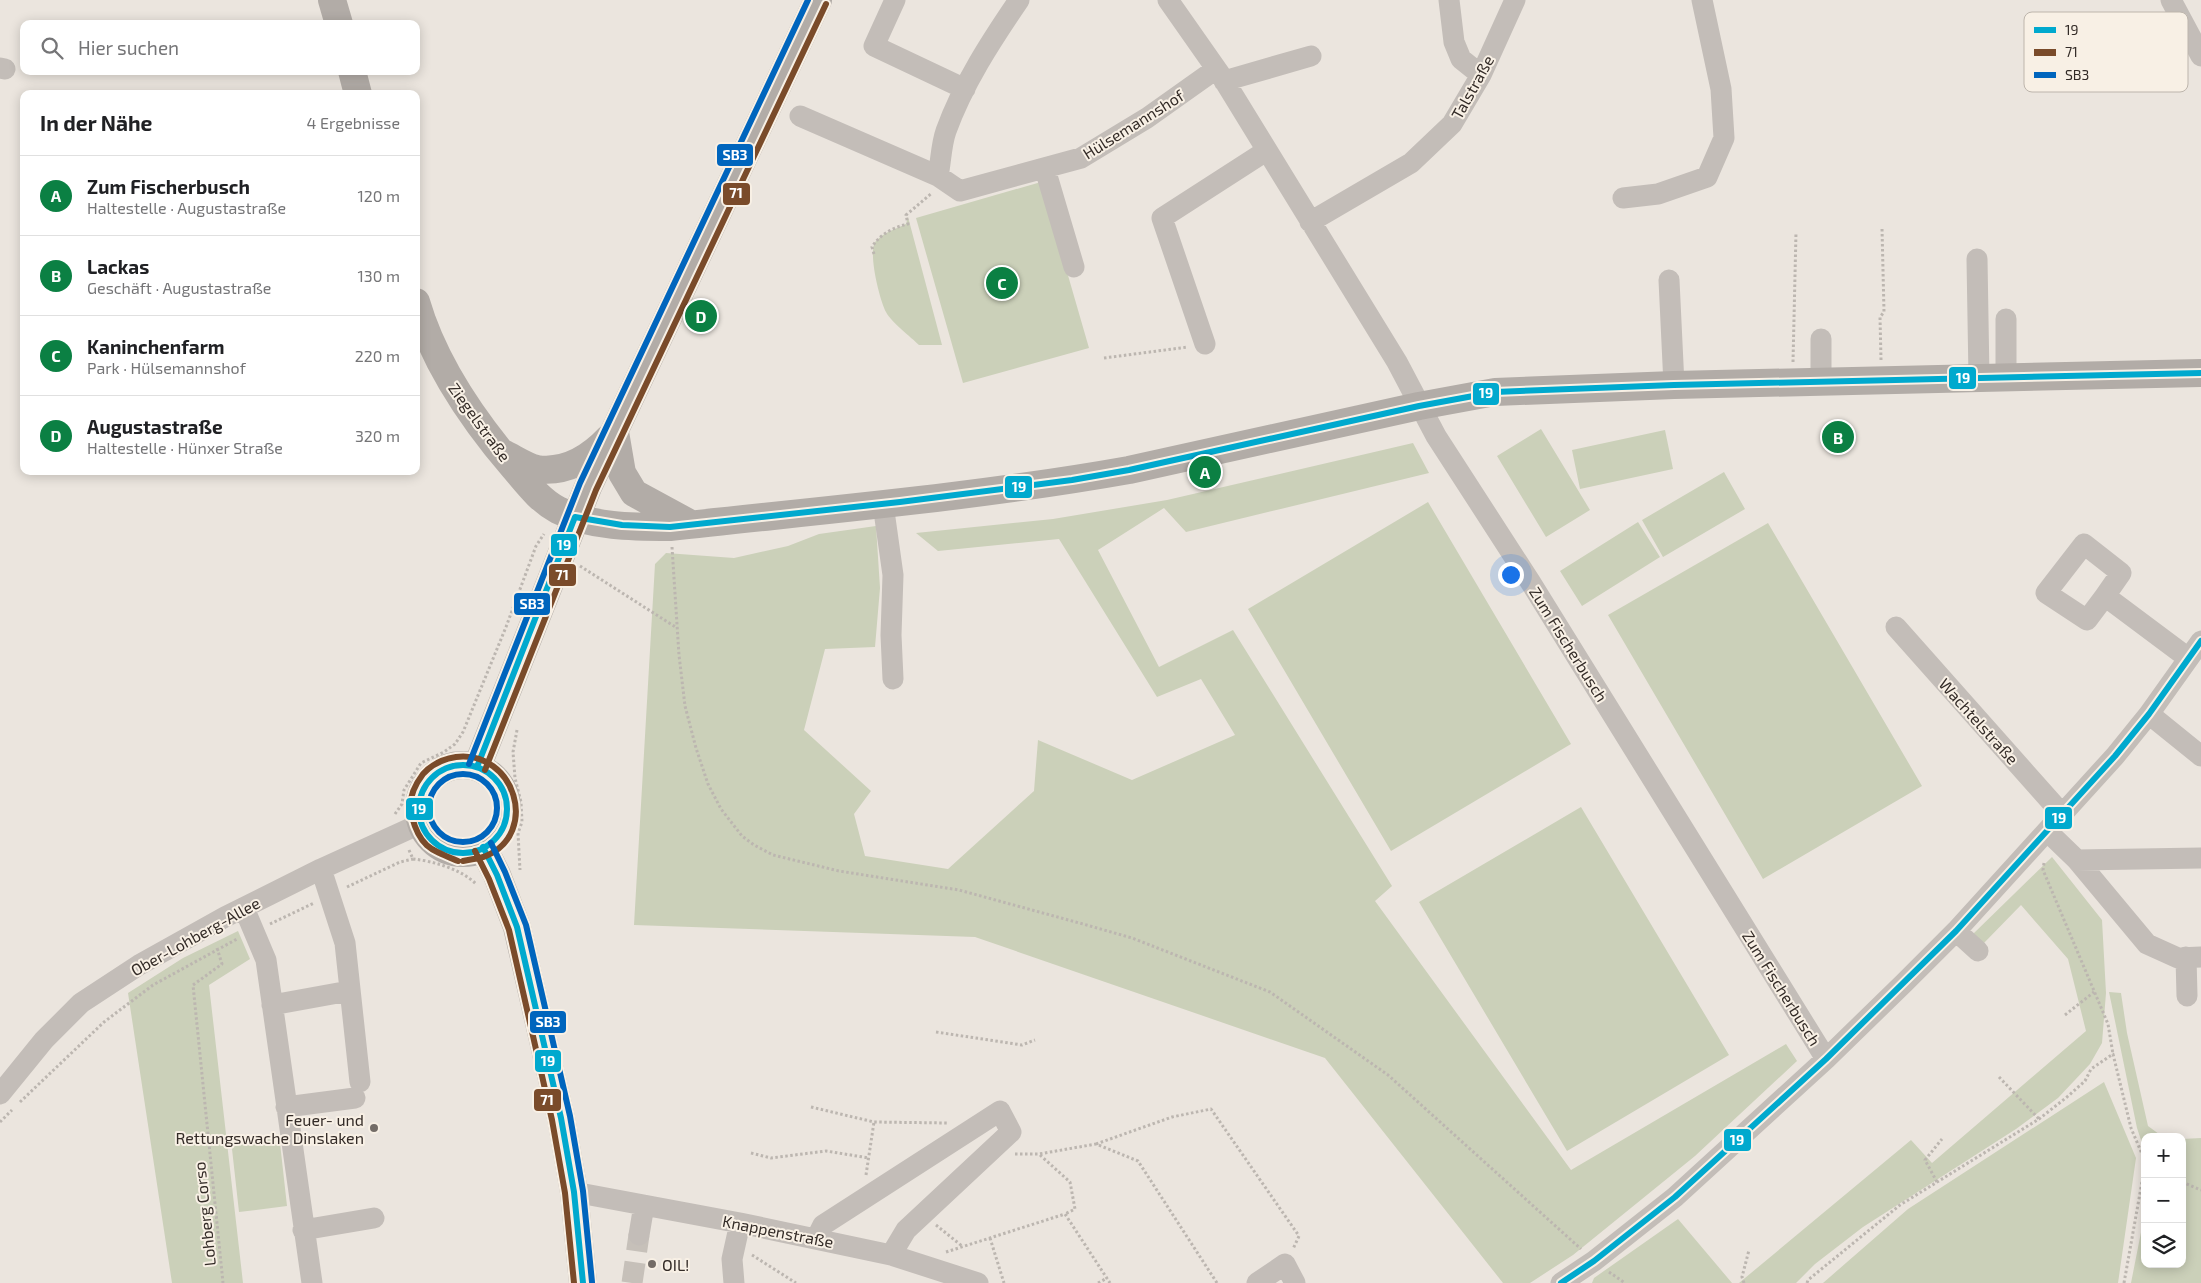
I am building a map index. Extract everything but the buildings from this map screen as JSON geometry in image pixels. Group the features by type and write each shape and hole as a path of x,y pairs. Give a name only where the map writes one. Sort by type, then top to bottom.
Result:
{"main road":[{"path":"332,0 338,20"},
{"path":"477,767 576,517 614,432 818,0"},
{"path":"353,75 357,90"},
{"name":"Ziegelstraße","path":"420,315 446,376 499,451 539,498 557,510 576,517 639,527 681,526 883,504 1084,478 1129,470 1419,406 1495,392 1674,385 2201,373"},
{"path":"499,451 536,469 556,470 571,466 595,453 614,432"},
{"path":"614,432 622,473 634,493 681,526"},
{"path":"463,764 477,767 490,773 500,783 506,796 508,811 504,825 497,837 484,848 461,853 448,850 437,844 428,835 422,823 420,803 427,783 437,773 449,767 463,764"},
{"path":"484,848 497,875 517,927 561,1118 574,1192 583,1283"}],"street":[{"path":"942,178 946,132 965,89 995,35 1019,0"},
{"name":"Zum Fischerbusch","path":"1168,0 1220,75 1396,362 1419,406 1826,1059"},
{"path":"1449,0 1454,42 1461,59 1482,74"},
{"name":"Talstraße","path":"1310,222 1411,163 1452,124 1482,74 1514,0"},
{"path":"1623,198 1658,194 1707,177 1724,138 1721,89 1702,0"},
{"path":"2170,0 2177,12"},
{"path":"893,4 874,46 965,89"},
{"path":"2188,33 2201,56"},
{"name":"Hülsemannshof","path":"800,116 942,178 960,191 1081,158 1220,75 1311,56"},
{"path":"1206,344 1162,218 1266,151"},
{"path":"1045,169 1074,266"},
{"path":"1977,259 1979,378"},
{"path":"1669,280 1674,385"},
{"path":"2006,319 2006,378"},
{"path":"1821,338 1821,382"},
{"path":"883,504 893,575 891,636 893,679"},
{"path":"2105,596 2188,658"},
{"name":"Wachtelstraße","path":"1896,627 2062,814"},
{"path":"1561,1283 1681,1204 1956,931 2048,832 2115,756 2149,714 2201,640"},
{"path":"2149,714 2201,756"},
{"name":"Ober-Lohberg-Allee","path":"0,1094 44,1040 81,1003 172,946 321,869 422,823"},
{"path":"2048,832 2077,860 2147,944 2178,958 2193,957 2187,996"},
{"path":"2077,860 2201,858"},
{"path":"286,1107 358,1090 345,943 321,869"},
{"path":"244,908 266,960 312,1283"},
{"path":"1956,931 1978,951"},
{"path":"272,1005 350,991"},
{"path":"816,1239 823,1225 863,1197 1000,1111 1012,1132 906,1230 891,1255"},
{"name":"Knappenstraße","path":"574,1192 740,1223 891,1255 975,1282"},
{"path":"639,1235 644,1205"},
{"path":"303,1230 374,1218"},
{"path":"734,1283 732,1259 740,1223"},
{"path":"1257,1283 1285,1264 1295,1283"}],"path":[{"path":"874,254 872,247 876,241 892,229 908,224 906,215 942,178"},
{"path":"1881,380 1880,317 1884,312 1882,228"},
{"path":"1793,383 1796,232"},
{"path":"1104,358 1206,344"},
{"path":"681,526 677,628 685,706 703,770 715,799 726,818 742,836 773,855 840,871 960,890 1132,938 1270,992 1388,1075 1594,1261"},
{"path":"576,574 584,557"},
{"path":"581,566 677,628"},
{"path":"518,726 513,752 515,778 521,802 522,822 518,833 521,875"},
{"path":"2048,832 2043,870 2108,1024 2113,1054 2131,1128 2141,1152"},
{"path":"0,1122 104,1022 152,985 217,948 400,862 413,859"},
{"name":"Lohberg Corso","path":"217,948 222,964 193,985 223,1283"},
{"path":"2065,1015 2094,992"},
{"path":"936,1032 1022,1045 1035,1040"},
{"path":"1807,1283 1808,1280 1900,1205 2039,1119 2068,1098 2085,1081 2092,1069 2113,1054"},
{"path":"1999,1077 2039,1119"},
{"path":"810,1107 874,1122 947,1122 957,1138"},
{"path":"988,1154 1039,1154 1096,1144 1172,1117 1211,1109 1299,1236 1285,1264"},
{"path":"863,1197 874,1122"},
{"path":"1937,1182 1924,1160 1942,1139"},
{"path":"1096,1144 1138,1162 1217,1283"},
{"path":"752,1153 771,1158 826,1152 869,1158"},
{"path":"936,1270 942,1254 1065,1214 1075,1209 1070,1182 1039,1154"},
{"path":"2124,1283 2143,1178"},
{"path":"2186,1184 2201,1190"},
{"path":"923,1214 963,1247"},
{"path":"1065,1214 1110,1283"},
{"path":"990,1238 1004,1283"},
{"path":"735,1244 796,1283"},
{"path":"1744,1283 1742,1277 1749,1250"},
{"path":"1098,1283 1107,1278"}],"green space":[{"path":"1041,182 1089,348 963,383 916,218"},
{"path":"908,217 942,345 919,345 901,329 886,312 878,287 873,255 876,241 890,231 906,224"},
{"path":"1541,429 1590,510 1546,537 1497,456"},
{"path":"1665,430 1673,469 1580,489 1572,450"},
{"path":"1413,443 1429,473 1186,532 1164,508 1098,550 1159,667 1233,630 1392,886 1375,901 1571,1170 1786,1044 1797,1061 1695,1156 1573,1255 1530,1283 1503,1283 1325,1058 975,937 634,925 655,564 666,553 734,558 788,546 819,534 876,526 880,588 875,647 825,649 804,730 871,791 854,814 865,856 948,869 1034,791 1038,740 1132,780 1235,735 1201,679 1157,697 1059,539 938,551 916,533 1053,519 1167,500"},
{"path":"1724,472 1745,509 1663,557 1642,520"},
{"path":"1428,502 1571,744 1391,851 1248,609"},
{"path":"1638,522 1660,557 1582,606 1560,571"},
{"path":"1768,523 1922,786 1763,879 1608,615"},
{"path":"1581,807 1729,1055 1567,1151 1419,902"},
{"path":"2052,857 2102,920 2106,993 2102,1043 2090,1064 2058,1098 2016,1129 1863,1227 1815,1264 1796,1283 1739,1283 1911,1140 1932,1163 2086,1031 2068,959 2021,905 1983,944 1973,934"},
{"path":"238,931 250,959 209,985 243,1283 172,1283 128,993 183,958"},
{"path":"2109,992 2121,993 2127,1033 2148,1126 2158,1133 2141,1133 2141,1140"},
{"path":"2104,1082 2136,1158 2118,1283 1823,1283 1908,1209"},
{"path":"279,1134 287,1206 239,1212 231,1140"},
{"path":"2201,1138 2201,1283 2131,1283 2141,1232 2141,1268 2186,1268 2186,1139"},
{"path":"1678,1219 1732,1283 1592,1283 1594,1278"}],"tunnel":[{"path":"632,1283 639,1235"}],"transit line":[{"name":"SB3","path":"469,764 580,483 808,0"},
{"name":"71","path":"485,770 596,490 826,4"},
{"name":"19","path":"477,767 575,517 622,525 670,527 900,502 1072,480 1129,470 1419,406 1495,392 1674,385 2201,373"},
{"name":"19","path":"1561,1283 1594,1261 1675,1197 1826,1059 1956,931 2115,756 2149,714 2201,641"},
{"name":"71","path":"458,861 441,854 423,841 415,827 410,806 414,789 423,774 430,767 456,757 476,758 493,766 506,779 513,795 516,813 512,830 503,845 486,856 463,861"},
{"name":"19","path":"463,765 480,769 494,778 503,792 507,809 503,826 494,840 480,849 463,853 446,849 432,840 423,826 419,809 423,792 432,778 446,769 463,765"},
{"name":"SB3","path":"463,774 476,777 487,784 494,795 497,808 494,821 487,832 476,839 463,842 450,839 439,832 432,821 429,808 432,795 439,784 450,777 463,774"},
{"name":"SB3","path":"491,843 526,925 570,1116 583,1191 592,1282"},
{"name":"19","path":"483,847 497,875 517,927 561,1118 574,1192 583,1283"},
{"name":"71","path":"475,851 489,879 509,930 552,1120 565,1193 574,1283"}],"place":[{"name":"Kaninchenfarm","path":"1002,283"},
{"name":"Augustastraße","path":"701,316"},
{"name":"Lackas","path":"1838,437"},
{"name":"Zum Fischerbusch","path":"1205,472"},
{"name":"Feuer- und Rettungswache Dinslaken","path":"374,1128"},
{"name":"OIL!","path":"652,1264"}]}
